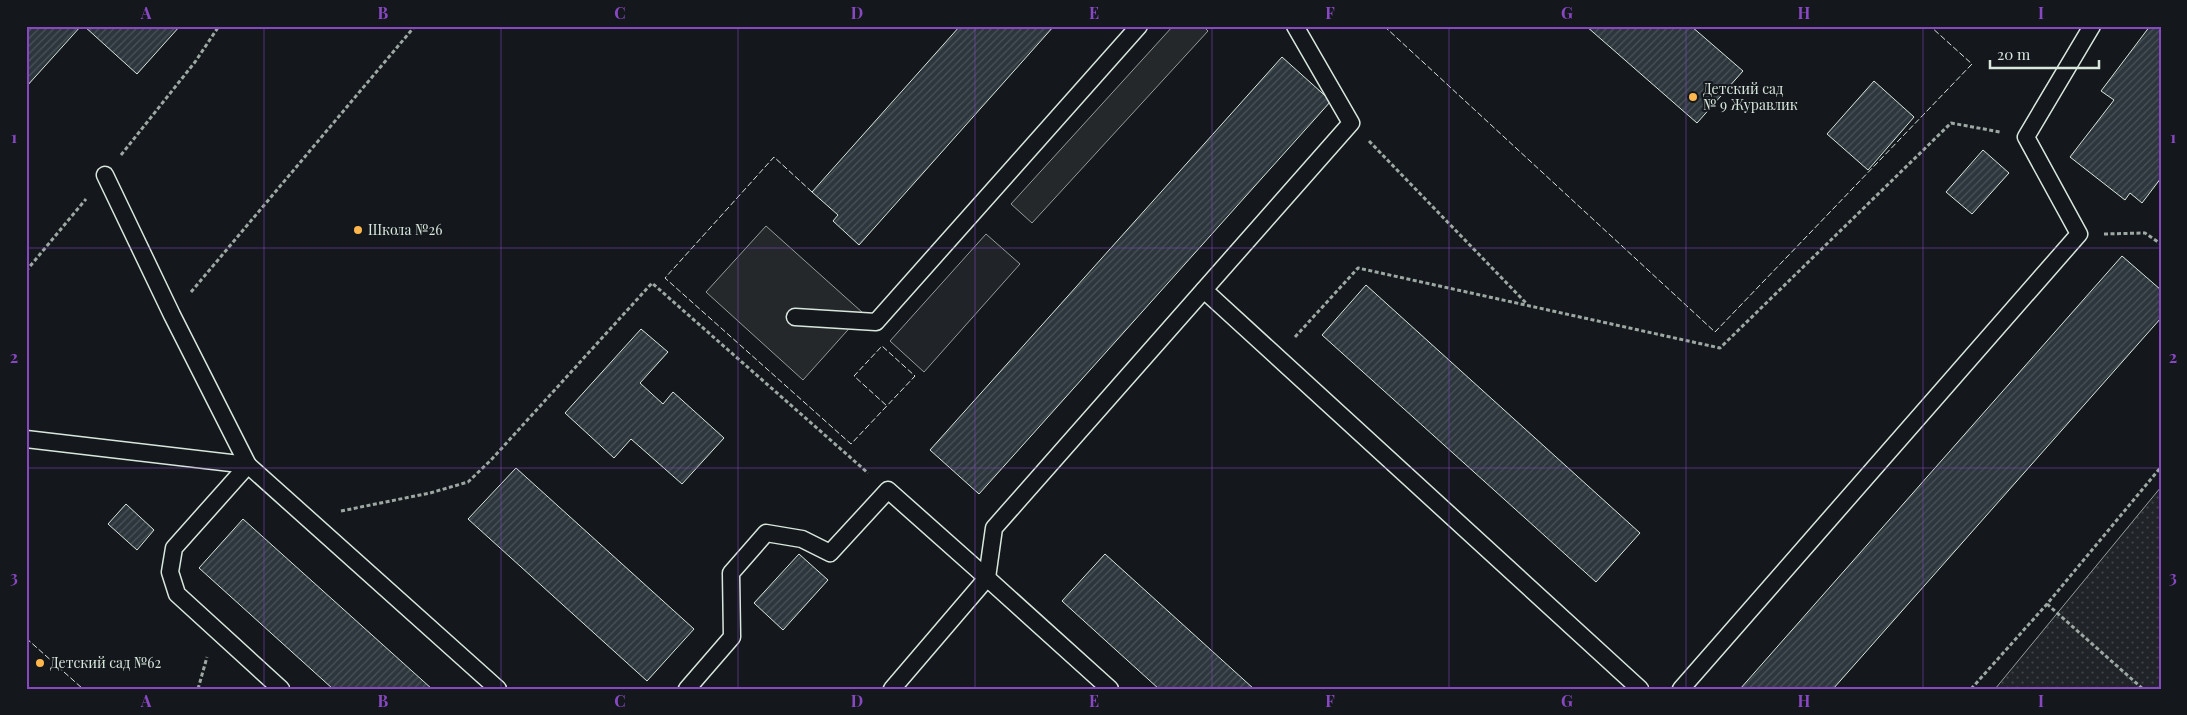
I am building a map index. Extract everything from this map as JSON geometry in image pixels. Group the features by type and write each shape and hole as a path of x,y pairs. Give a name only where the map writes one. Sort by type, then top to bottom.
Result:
{"lane":[{"path":"795,317 876,322 1139,26"},
{"path":"892,689 987,578 994,528 1351,123 1295,26"},
{"path":"1681,689 2079,234 2026,136 2092,26"},
{"path":"105,175 172,315 248,465 498,689"},
{"path":"1204,290 1640,689"},
{"path":"26,439 248,465"},
{"path":"248,465 174,548 170,572 177,594 281,689"},
{"path":"687,689 732,637 731,573 766,533 802,539 830,554 888,490 1110,689"}],"path":[{"path":"26,271 195,62 219,26"},
{"path":"172,315 415,26"},
{"path":"1351,123 1528,305"},
{"path":"1277,356 1358,268 1720,348 1951,124 2026,136"},
{"path":"2079,234 2145,233 2161,244"},
{"path":"307,518 430,493 468,482 491,460 652,284 888,490"},
{"path":"1971,689 2047,604 2161,467"},
{"path":"2047,604 2143,689"}],"shaded area":[{"path":"1173,26 1203,26 1208,31 1032,223 1011,204"},
{"path":"766,226 863,313 803,380 706,292"},
{"path":"986,234 1020,264 924,372 890,341"},
{"path":"2161,487 2161,689 1995,689"}],"building":[{"path":"26,26 81,26 26,87"},
{"path":"84,26 180,26 137,74"},
{"path":"960,26 1054,26 859,245 833,221 838,215 812,192"},
{"name":"Детский сад № 9 Журавлик","path":"1586,26 1691,26 1743,71 1697,123"},
{"path":"2150,26 2161,26 2161,178 2142,203 2130,193 2125,200 2070,157 2114,100 2101,91"},
{"path":"1282,57 1331,101 979,494 930,450"},
{"path":"1874,81 1914,117 1868,170 1827,134"},
{"path":"1983,150 2009,173 1972,214 1946,192"},
{"path":"2122,256 2161,290 2161,318 1833,689 1740,689"},
{"path":"1366,285 1640,533 1596,582 1322,335"},
{"path":"641,329 668,352 640,383 663,404 673,392 724,438 682,484 631,439 614,458 565,413"},
{"path":"516,468 694,629 647,681 468,519"},
{"path":"126,504 154,530 137,550 108,524"},
{"path":"243,519 432,689 333,689 199,568"},
{"path":"799,554 828,580 783,630 754,603"},
{"path":"1105,554 1254,689 1159,689 1106,641 1062,601"}],"fence":[{"path":"1384,26 1715,332 1972,64 1930,26"},
{"path":"812,192 774,157 665,278 851,444 915,376 882,346 854,376 887,406"},
{"path":"26,638 83,689"}],"place":[{"name":"Детский сад № 9 Журавлик","path":"1693,97"},
{"name":"Школа №26","path":"358,230"},
{"name":"Детский сад №62","path":"40,663"}]}
